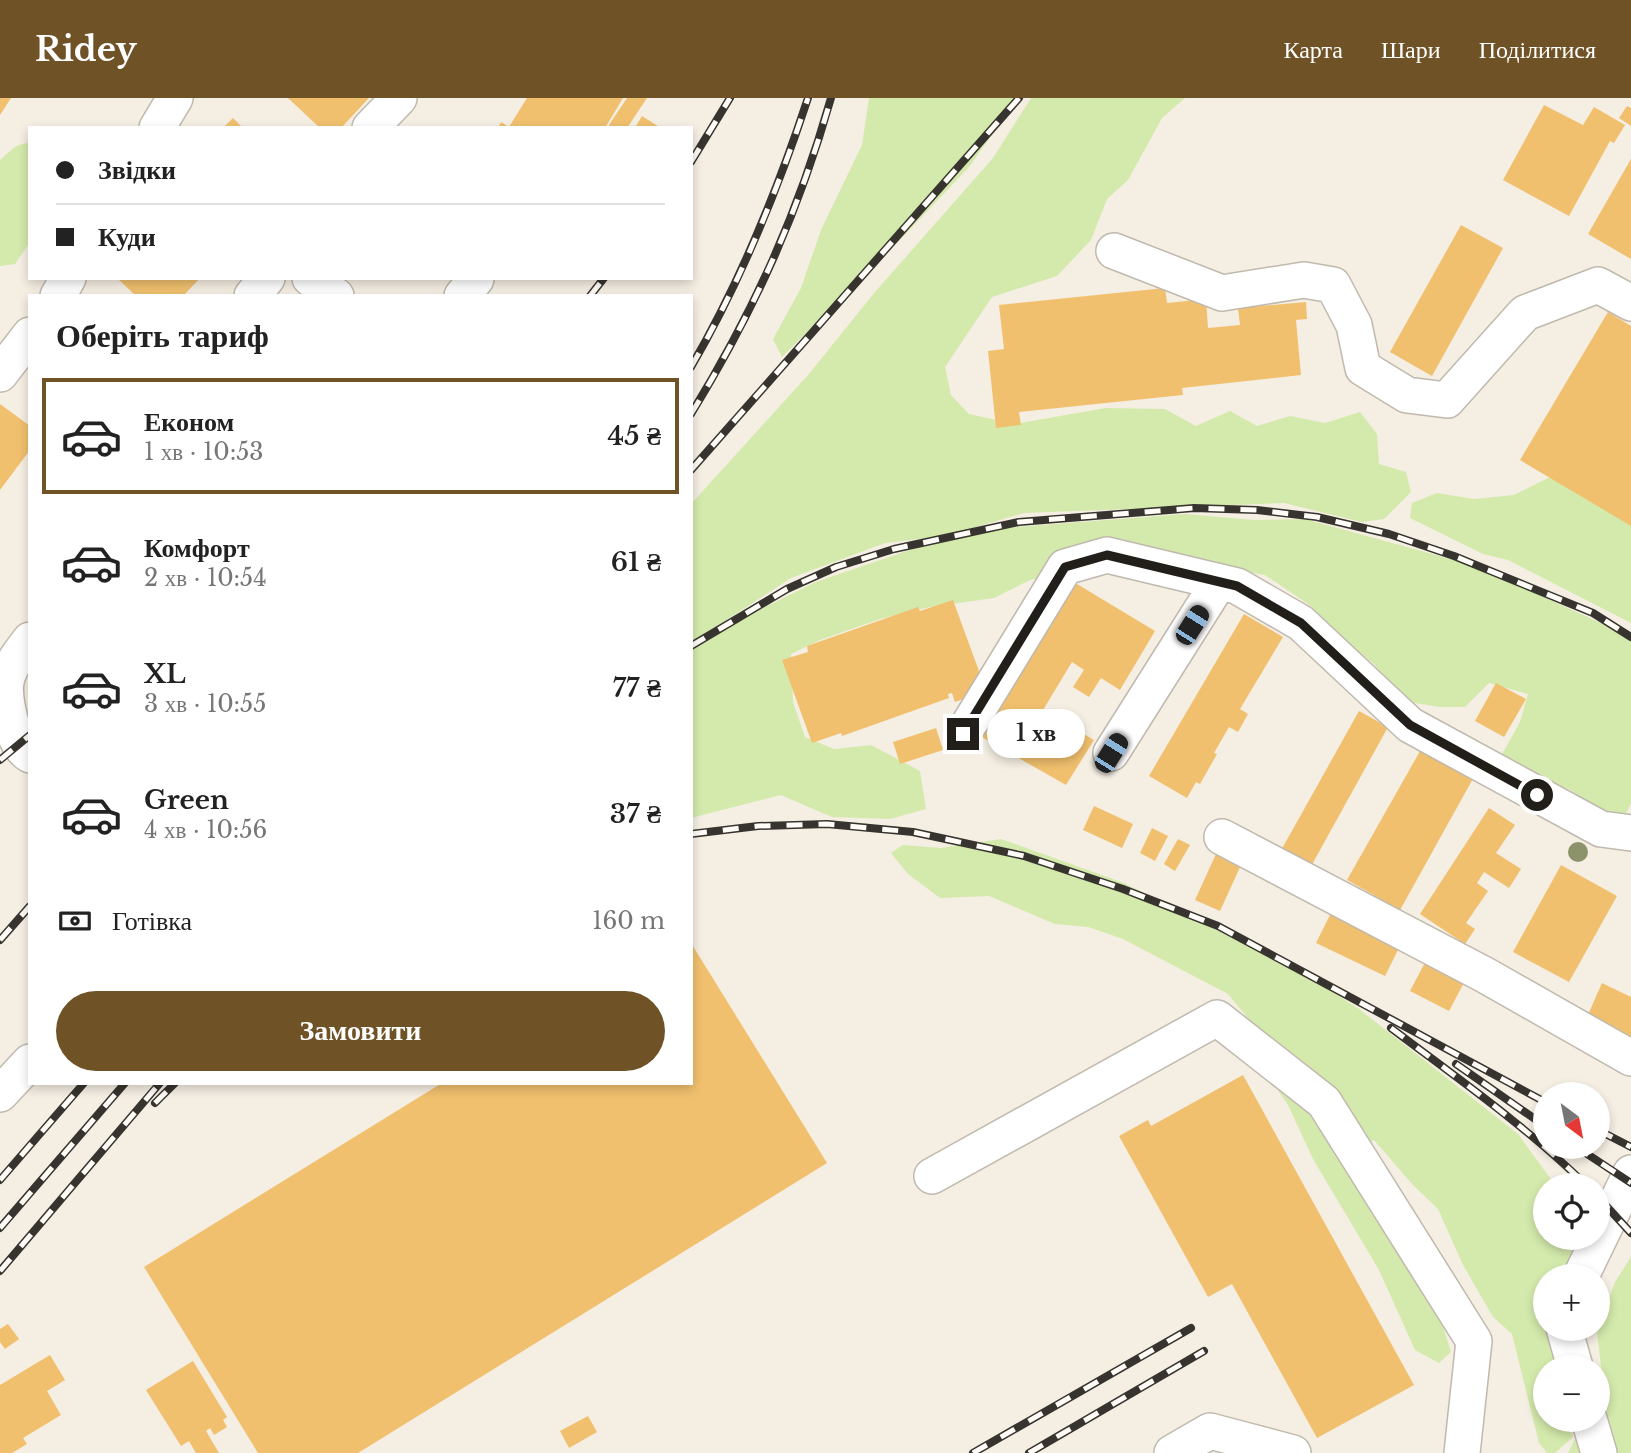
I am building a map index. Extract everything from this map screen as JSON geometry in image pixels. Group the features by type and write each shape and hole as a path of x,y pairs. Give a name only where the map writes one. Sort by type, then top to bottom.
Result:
{"street":[{"path":"158,126 175,98"},
{"path":"372,126 398,98"},
{"path":"1114,251 1222,293 1304,280 1333,285 1354,325 1363,368 1408,394 1447,400 1525,313 1598,285 1631,303"},
{"path":"254,294 265,280"},
{"path":"313,280 333,294"},
{"path":"464,294 475,280"},
{"path":"0,374 28,338"},
{"path":"963,734 1065,567 1107,555 1237,586 1301,623 1410,725 1601,830 1631,833"},
{"path":"1111,753 1219,582"},
{"path":"28,643 7,669 1,693 14,731 28,754"},
{"path":"0,760 23,774 28,771"},
{"path":"1222,837 1475,969 1631,1058"},
{"path":"932,1176 1217,1018 1324,1102 1474,1341 1462,1453"},
{"path":"0,1094 28,1064"},
{"path":"1587,1264 1631,1173"},
{"path":"1172,1453 1210,1431 1293,1453"},
{"path":"1592,1432 1598,1453"}],"green space":[{"path":"869,98 1018,98 969,167 782,357 773,339 801,288 821,230 862,145"},
{"path":"1031,98 1185,98 1162,118 1128,180 1107,199 1091,240 1057,276 992,297 945,367 951,395 969,414 1014,424 1106,408 1165,409 1196,426 1230,411 1257,426 1290,416 1325,423 1360,412 1377,434 1379,464 1406,472 1411,492 1384,519 1362,522 1284,503 1024,513 945,536 885,543 791,578 693,642 693,502 808,375 875,292 993,158"},
{"path":"28,143 28,245 15,264 0,266 0,160 16,146"},
{"path":"1550,477 1631,520 1631,623 1508,560 1483,554 1410,518 1412,503 1437,493 1474,499 1514,495"},
{"path":"1185,514 1255,520 1305,519 1476,566 1605,625 1631,640 1631,803 1624,818 1600,812 1569,789 1534,781 1500,758 1520,722 1528,694 1489,683 1465,707 1440,707 1401,701 1375,665 1336,633 1311,606 1265,575 1209,565 1107,565 1030,580 994,598 930,607 880,619 820,640 791,654 793,702 805,737 834,749 871,745 920,771 926,809 890,819 832,817 781,795 693,817 693,649 726,626 816,582 927,544 1004,528"},
{"path":"1001,839 1124,883 1306,975 1359,1009 1518,1134 1533,1155 1533,1159 1536,1159 1546,1173 1533,1173 1533,1250 1584,1250 1592,1264 1533,1264 1533,1341 1575,1341 1571,1355 1533,1355 1533,1419 1512,1334 1493,1317 1463,1265 1438,1209 1374,1140 1355,1149 1435,1302 1451,1352 1439,1363 1415,1350 1379,1270 1313,1159 1288,1105 1260,1064 1240,1056 1248,1018 1228,994 1123,939 1088,927 1055,924 989,896 940,898 908,874 891,853 903,845 941,848"},
{"path":"1631,1257 1631,1453 1568,1453 1578,1432 1610,1432 1610,1355 1600,1355 1598,1341 1610,1341 1610,1296 1615,1282"},
{"path":"1536,1432 1571,1432 1573,1437 1555,1453 1547,1453 1539,1443"}],"building":[{"path":"0,98 11,98 0,115"},
{"path":"288,98 369,98 343,126 318,126"},
{"path":"527,98 623,98 606,126 510,126"},
{"path":"627,98 647,98 628,126 609,125"},
{"path":"1544,105 1583,125 1594,107 1625,125 1614,143 1610,141 1569,216 1503,180"},
{"path":"1627,106 1631,108 1631,126 1619,118"},
{"path":"642,116 658,126 636,126"},
{"path":"233,118 241,126 225,126"},
{"path":"1631,159 1631,259 1588,234"},
{"path":"1461,225 1503,248 1432,376 1390,352"},
{"path":"119,280 198,280 185,294 134,294"},
{"path":"1165,288 1167,303 1206,299 1208,328 1240,325 1238,308 1306,302 1307,319 1296,320 1301,375 1182,388 1183,395 1019,412 1021,425 996,428 988,351 1004,349 999,305"},
{"path":"1608,312 1631,326 1631,526 1520,460"},
{"path":"0,404 28,425 28,453 0,490"},
{"path":"1072,581 1155,631 1120,690 1101,678 1089,697 1073,687 1084,670 1072,662 1043,710 1094,740 1066,785 978,735"},
{"path":"953,600 983,682 978,694 955,702 952,693 948,694 949,698 842,736 841,733 812,743 782,660 808,652 807,646 918,607 920,611"},
{"path":"1244,614 1283,637 1240,709 1248,714 1238,732 1229,727 1200,784 1196,782 1187,798 1149,776"},
{"path":"1496,683 1526,699 1504,737 1475,721"},
{"path":"1359,711 1388,727 1309,870 1279,854"},
{"path":"936,728 943,750 900,764 893,742"},
{"path":"1428,737 1480,766 1400,910 1347,880"},
{"path":"1094,806 1133,824 1122,848 1083,830"},
{"path":"1489,808 1515,825 1496,853 1521,869 1509,888 1484,872 1477,883 1488,891 1466,923 1475,929 1465,944 1420,914"},
{"path":"1152,828 1168,836 1155,861 1140,853"},
{"path":"1178,839 1190,845 1175,871 1164,864"},
{"path":"1216,854 1241,865 1220,911 1195,900"},
{"path":"1561,865 1617,896 1569,982 1513,952"},
{"path":"1334,907 1403,940 1385,976 1316,943"},
{"path":"693,946 827,1163 358,1453 258,1453 144,1267 439,1085 693,1085"},
{"path":"1429,955 1468,975 1449,1011 1410,991"},
{"path":"1602,983 1631,997 1631,1038 1587,1017"},
{"path":"1243,1075 1414,1385 1317,1438 1232,1284 1208,1297 1119,1136 1148,1120 1151,1126"},
{"path":"8,1324 19,1339 5,1349 0,1342 0,1329"},
{"path":"50,1355 65,1380 47,1391 61,1415 23,1438 27,1444 12,1453 0,1453 0,1385"},
{"path":"193,1361 227,1417 223,1420 227,1427 214,1435 210,1428 206,1431 219,1453 196,1453 189,1441 181,1446 146,1390"},
{"path":"588,1416 597,1432 569,1448 560,1431"}],"railway":[{"path":"693,159 730,98"},
{"path":"693,363 757,236 808,98"},
{"path":"693,411 735,337 772,261 804,182 831,98"},
{"path":"693,468 1019,98"},
{"path":"592,294 602,280"},
{"path":"693,645 787,589 836,567 894,549 1019,522 1194,508 1257,510 1317,517 1389,534 1454,556 1593,613 1631,637"},
{"path":"0,760 28,737"},
{"path":"693,834 758,826 827,824 913,832 1024,856 1123,889 1218,926 1533,1096"},
{"path":"0,940 28,908"},
{"path":"1391,1028 1466,1084 1573,1173"},
{"path":"1456,1064 1533,1118"},
{"path":"0,1180 82,1085"},
{"path":"0,1228 123,1085"},
{"path":"0,1271 158,1085"},
{"path":"155,1103 173,1085"},
{"path":"1610,1136 1631,1147"},
{"path":"1595,1159 1631,1183"},
{"path":"1610,1210 1631,1233"},
{"path":"973,1453 1191,1328"},
{"path":"1029,1453 1204,1351"}],"route":[{"path":"963,734 1065,567 1107,555 1237,586 1301,623 1410,725 1537,795"}]}
